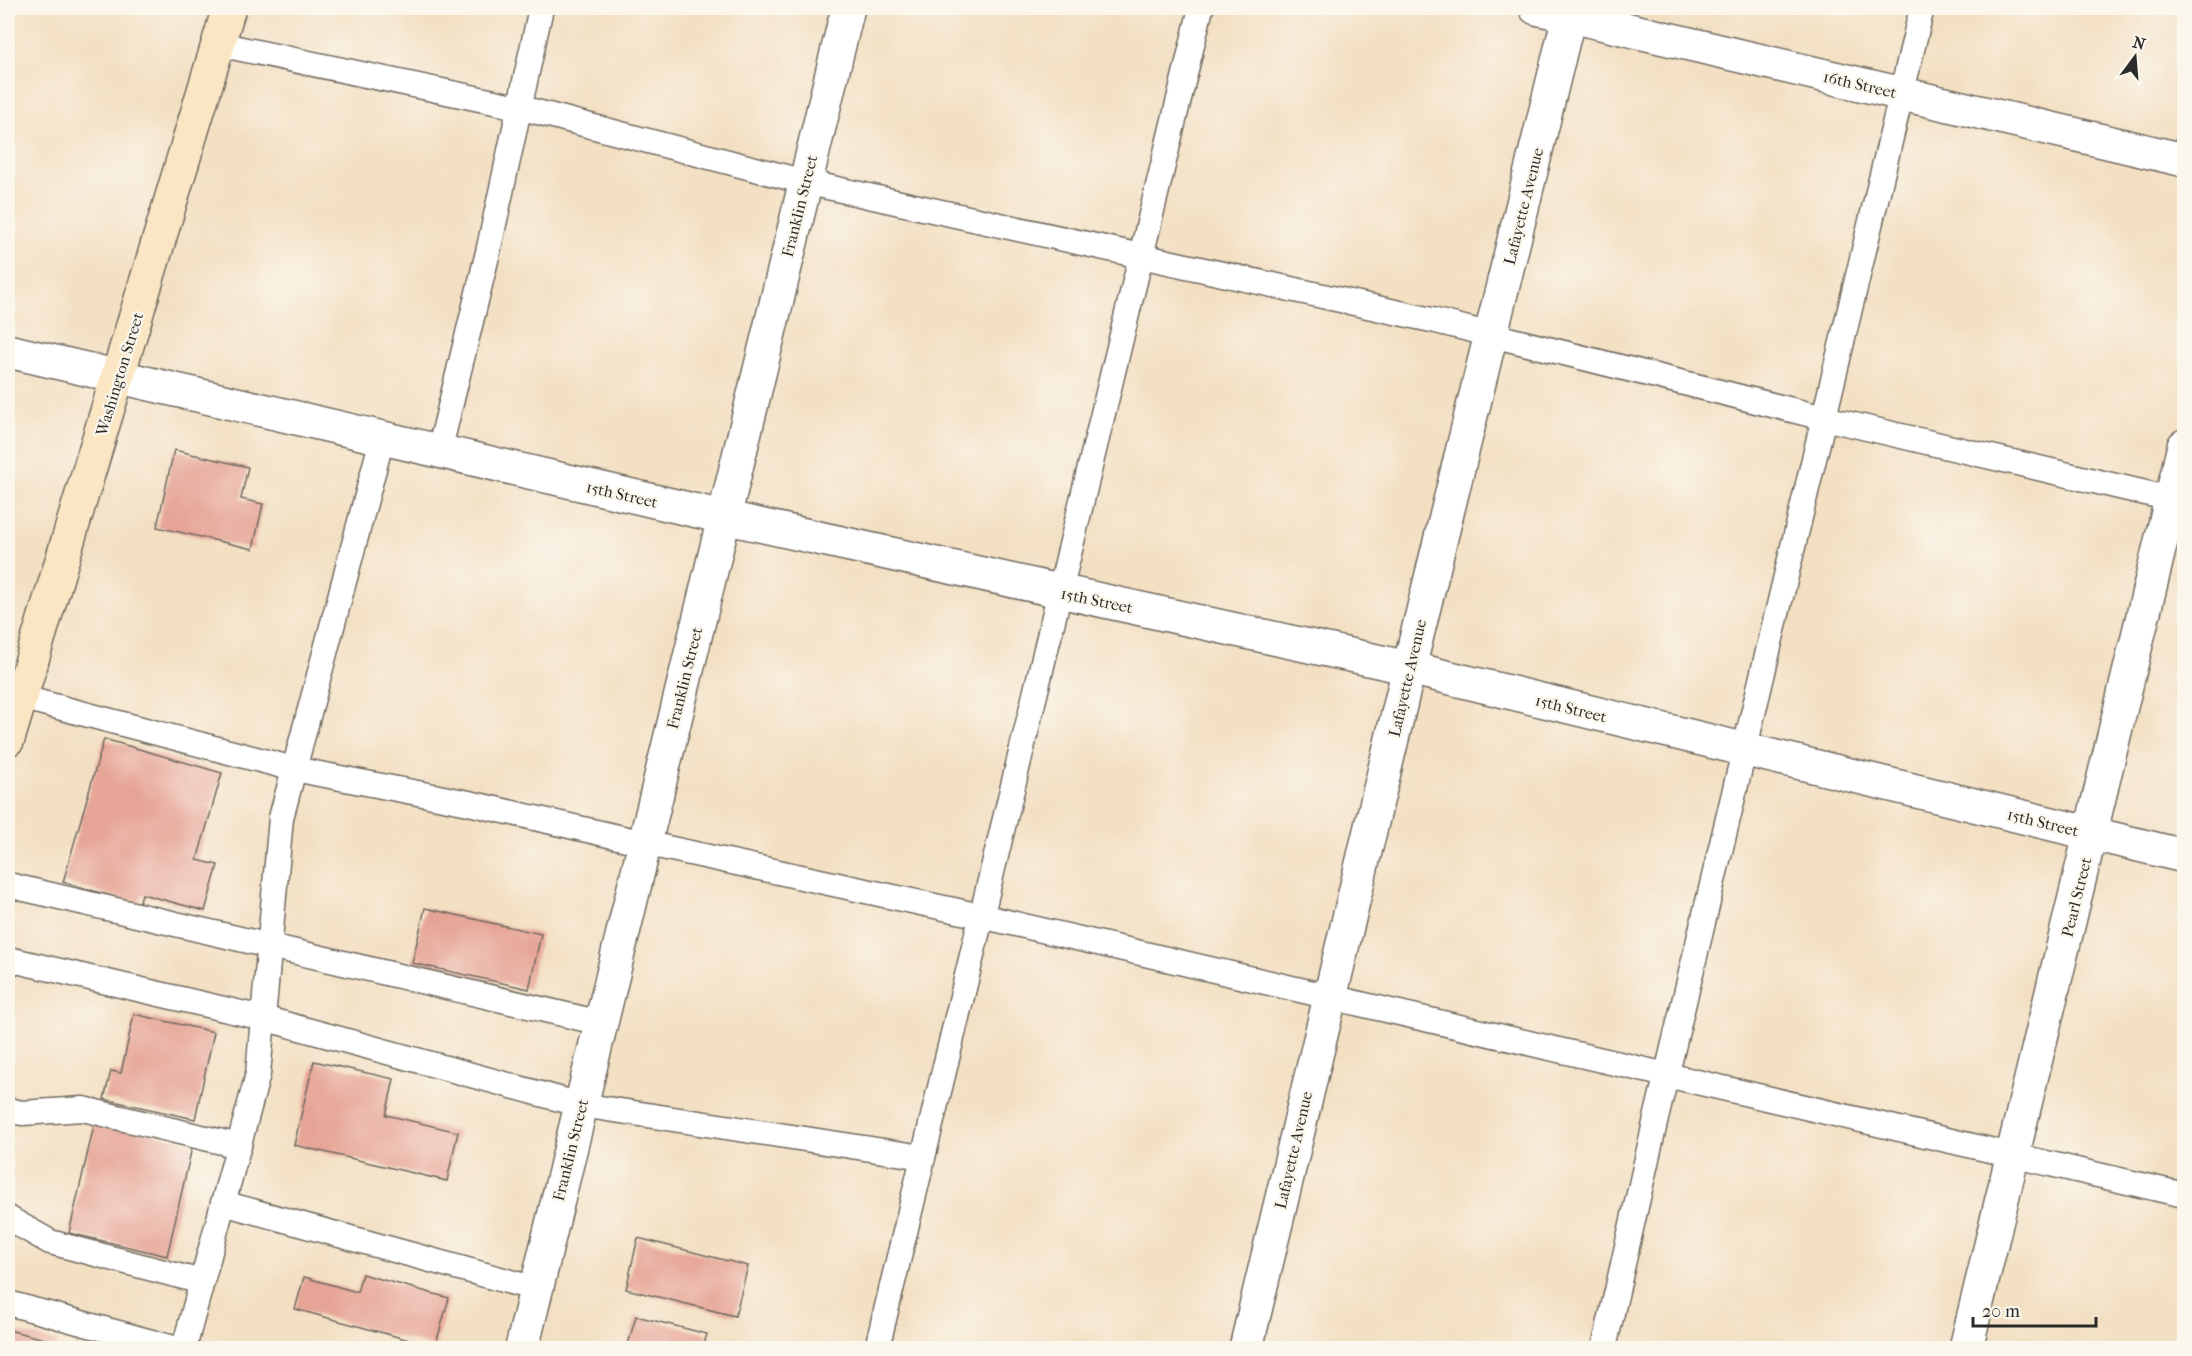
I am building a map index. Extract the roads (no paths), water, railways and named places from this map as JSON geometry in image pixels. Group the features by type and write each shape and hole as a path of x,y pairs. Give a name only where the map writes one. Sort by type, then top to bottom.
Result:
{"main road":[{"name":"Washington Street","path":"8,739 229,8"}],"street":[{"name":"Franklin Street","path":"522,1348 848,8"},
{"name":"16th Street","path":"1536,8 1570,11 2184,160"},
{"name":"Lafayette Avenue","path":"1246,1348 1570,11"},
{"name":"15th Street","path":"8,351 723,518 1409,668 2184,856"},
{"name":"Pearl Street","path":"1966,1348 2091,834 2178,500 2184,446"}],"lane":[{"path":"440,452 488,252 541,8"},
{"path":"877,1348 1202,8"},
{"path":"1604,1348 1666,1076 1922,8"},
{"path":"218,44 518,107 805,182 1491,334 1824,418 2178,500"},
{"path":"184,1348 258,1074 281,818 382,439"},
{"path":"20,697 294,769 470,802 644,843 981,916 1330,999 2184,1195"},
{"path":"8,885 601,1023"},
{"path":"8,959 263,1018 581,1105 923,1157"},
{"path":"8,1110 22,1113 83,1109 239,1146"},
{"path":"223,1203 536,1289"},
{"path":"8,1218 50,1242 202,1282"},
{"path":"8,1303 174,1348"}]}
